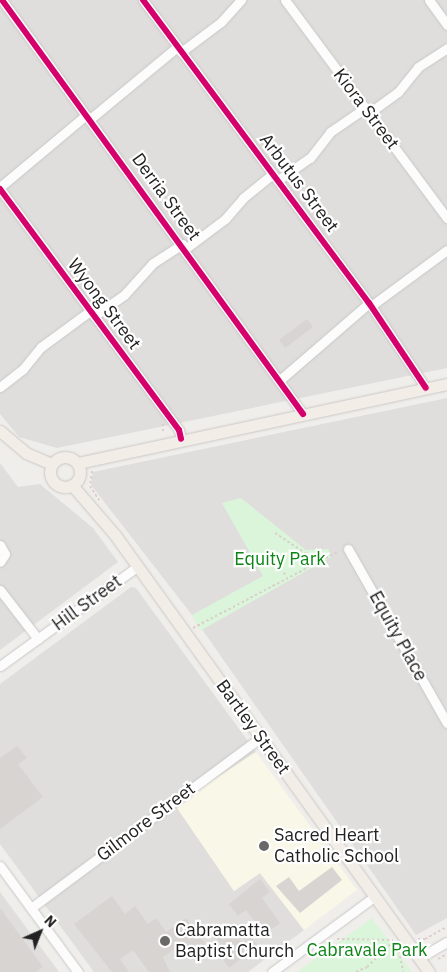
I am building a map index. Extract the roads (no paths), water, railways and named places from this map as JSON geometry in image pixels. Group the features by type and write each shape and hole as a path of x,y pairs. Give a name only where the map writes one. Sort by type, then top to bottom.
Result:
{"main road":[{"path":"52,464 65,457 78,463 181,439 447,384"},
{"path":"0,431 26,453 52,464"},
{"path":"52,464 55,482 63,486 72,485 80,473 78,463"},
{"name":"Bartley Street","path":"72,485 137,567 429,972"}],"street":[{"name":"Derria Street","path":"2,0 281,379 303,414"},
{"name":"Arbutus Street","path":"143,0 370,305 426,388"},
{"path":"0,188 88,117 179,49 221,22 241,0"},
{"name":"Kiora Street","path":"285,0 447,218"},
{"path":"429,0 447,24"},
{"path":"0,387 23,369 41,347 92,313 124,295 153,263 225,219 243,198 310,158 330,132 398,92 418,67 447,48"},
{"name":"Wyong Street","path":"0,188 179,430 181,439"},
{"path":"281,379 370,305 447,250"},
{"path":"0,545 5,554 0,562"},
{"name":"Equity Place","path":"348,549 447,723"},
{"name":"Hill Street","path":"0,666 137,567"},
{"name":"Hill Street","path":"0,590 38,638"},
{"name":"Gilmore Street","path":"31,908 261,737"},
{"path":"0,866 78,972"},
{"path":"272,972 375,896"},
{"path":"419,958 447,942"}],"place":[{"name":"Sacred Heart Catholic School","path":"264,846"},
{"name":"Cabramatta Baptist Church","path":"165,941"}],"park label":[{"name":"Equity Park","path":"280,559"},
{"name":"Cabravale Park","path":"367,950"}]}
